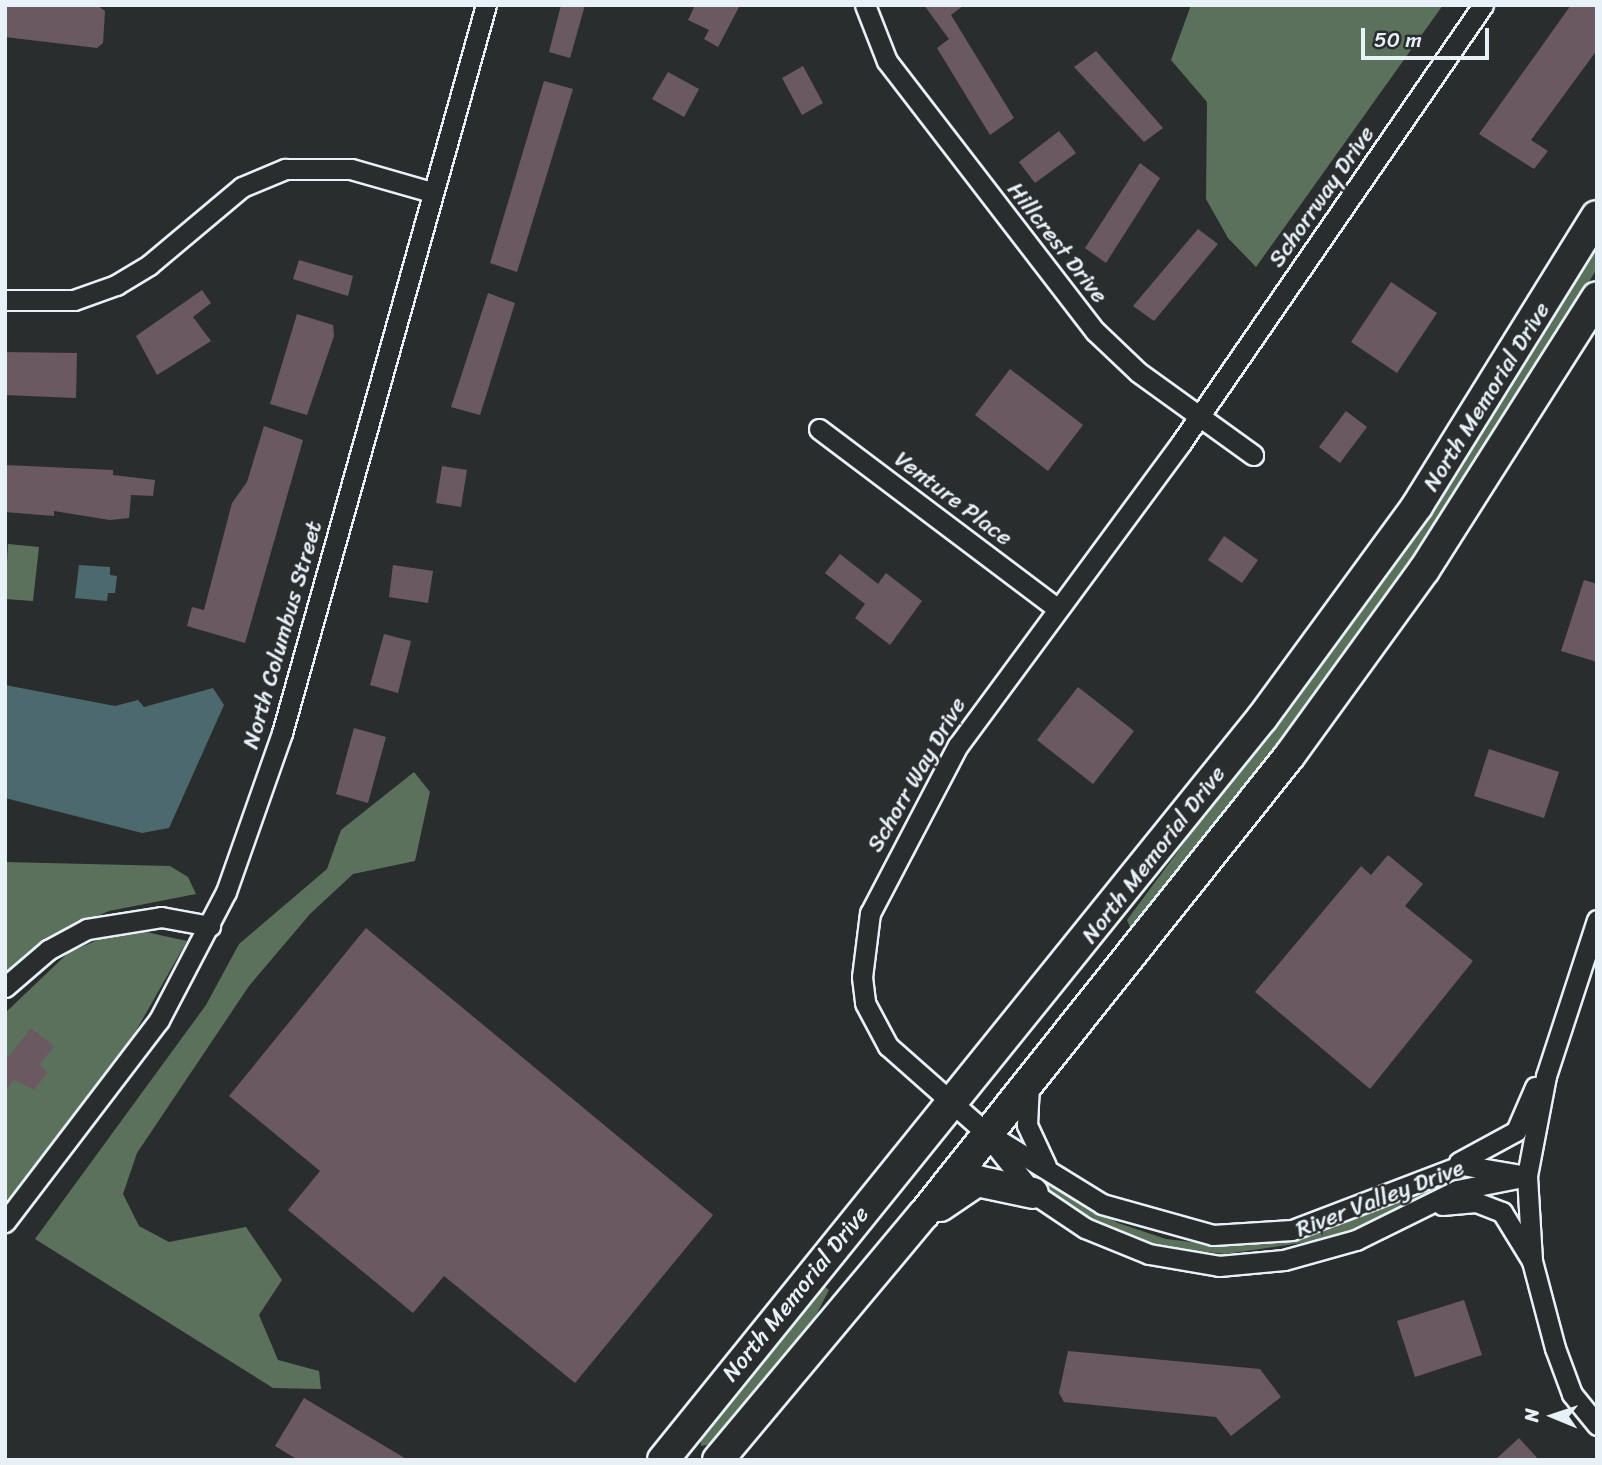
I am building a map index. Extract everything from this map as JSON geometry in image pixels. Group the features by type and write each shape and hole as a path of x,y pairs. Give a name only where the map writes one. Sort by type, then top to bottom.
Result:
{"main road":[{"name":"North Memorial Drive","path":"663,1460 950,1102 1122,899 1389,547 1597,216"},
{"name":"North Memorial Drive","path":"718,1460 924,1214 984,1131 1350,674 1494,465 1597,297"},
{"name":"North Memorial Drive","path":"924,1214 977,1181 1033,1193"}],"street":[{"name":"North Columbus Street","path":"5,1222 159,1020 211,926 282,733 486,5"},
{"name":"Schorrway Drive","path":"1200,416 1483,5"},
{"name":"Hillcrest Drive","path":"864,10 887,61 1095,331 1252,455"},
{"path":"5,300 74,300 116,285 149,265 242,187 285,169 351,169 432,192"},
{"name":"Schorr Way Drive","path":"984,1131 905,1066 875,1025 865,1003 861,945 886,879 957,746 1200,416"},
{"name":"Venture Place","path":"819,429 1058,609"},
{"path":"5,987 48,950 87,929 161,917 211,926"},
{"path":"1532,1261 1527,1176 1546,1076 1597,920"},
{"name":"River Valley Drive","path":"1031,1075 1027,1125 1047,1167"},
{"path":"1445,1170 1516,1130 1533,1089 1546,1076"},
{"name":"River Valley Drive","path":"984,1131 1047,1167 1074,1188 1142,1220 1231,1236 1292,1230 1445,1170 1478,1164 1527,1176"},
{"name":"River Valley Drive","path":"984,1131 1033,1193 1115,1242 1219,1266 1324,1251 1427,1209 1457,1190 1527,1176"},
{"path":"1427,1209 1459,1202 1492,1206 1511,1222 1532,1261 1567,1384 1597,1425"}],"green space":[{"path":"1191,5 1443,5 1256,267 1228,238 1206,199 1207,102 1171,60"},
{"path":"1597,236 1595,272 1454,502 1275,752 1130,927 1127,920 1253,750"},
{"path":"8,544 39,547 33,601 5,599"},
{"path":"414,772 430,792 415,861 353,874 310,914 249,986 137,1153 123,1194 139,1226 169,1242 246,1227 282,1280 259,1315 278,1360 319,1371 321,1389 273,1388 35,1239 206,1005 239,944 327,869 341,830"},
{"path":"5,862 170,866 188,877 196,894 109,911 66,929 5,981"},
{"path":"146,932 187,941 116,1066 5,1203 5,1013 68,953 104,937"},
{"path":"1470,1172 1470,1181 1329,1239 1226,1254 1165,1248 1113,1232 1038,1185 1045,1178 1118,1223 1166,1239 1226,1246 1278,1243 1326,1231"},
{"path":"823,1285 829,1290 811,1325 713,1444 701,1446 700,1435"}],"water":[{"path":"79,565 110,567 110,575 117,576 115,593 108,593 107,601 75,598"},
{"path":"5,685 115,706 138,700 144,707 213,688 224,705 169,828 142,833 5,798"}],"building":[{"path":"5,5 97,5 105,11 103,43 97,48 5,37"},
{"path":"561,5 585,5 570,58 549,52"},
{"path":"695,5 740,5 718,47 704,39 709,30 688,20"},
{"path":"924,5 964,5 951,15 1014,118 990,135 937,48 949,39"},
{"path":"1571,5 1597,5 1597,50 1531,140 1548,151 1534,169 1479,134"},
{"path":"1096,51 1163,128 1144,142 1074,67"},
{"path":"803,66 823,103 802,115 782,78"},
{"path":"668,72 699,89 684,117 652,99"},
{"path":"544,81 573,89 517,272 490,263"},
{"path":"1059,131 1076,153 1035,183 1019,162"},
{"path":"1140,163 1160,178 1106,263 1085,248"},
{"path":"1198,229 1218,244 1154,321 1133,306"},
{"path":"299,260 353,276 348,296 293,279"},
{"path":"1391,282 1437,313 1397,373 1351,342"},
{"path":"202,290 211,303 193,317 211,341 157,375 136,336"},
{"path":"488,293 515,303 480,415 451,407"},
{"path":"297,314 333,325 334,336 307,415 270,404"},
{"path":"5,352 77,353 76,398 5,395"},
{"path":"1010,369 1083,425 1048,471 975,415"},
{"path":"1346,411 1367,427 1340,463 1319,447"},
{"path":"264,426 303,440 245,643 187,626 192,607 204,610 232,503 247,482"},
{"path":"5,465 113,470 113,475 155,480 153,496 131,495 129,518 110,520 54,511 54,516 5,512"},
{"path":"442,466 467,470 461,507 436,503"},
{"path":"1224,536 1258,560 1242,583 1208,560"},
{"path":"840,554 878,584 886,573 922,601 890,645 855,618 865,604 825,573"},
{"path":"393,565 433,571 428,603 389,597"},
{"path":"1584,580 1597,584 1597,662 1561,651"},
{"path":"384,634 411,641 398,693 370,685"},
{"path":"1078,687 1134,731 1093,784 1037,740"},
{"path":"354,728 386,737 368,803 336,794"},
{"path":"1489,749 1559,772 1544,818 1474,796"},
{"path":"1388,855 1423,884 1405,906 1473,961 1370,1089 1255,992 1361,866 1371,875"},
{"path":"366,928 713,1215 575,1383 444,1276 413,1313 288,1210 320,1171 229,1096"},
{"path":"31,1028 54,1046 39,1065 48,1072 34,1090 14,1080 5,1091 5,1061"},
{"path":"1464,1300 1482,1355 1415,1377 1397,1321"},
{"path":"1068,1351 1260,1369 1281,1397 1231,1436 1216,1417 1064,1402 1059,1393"},
{"path":"304,1398 408,1460 298,1460 275,1446"},
{"path":"1519,1438 1539,1460 1495,1460"}]}
